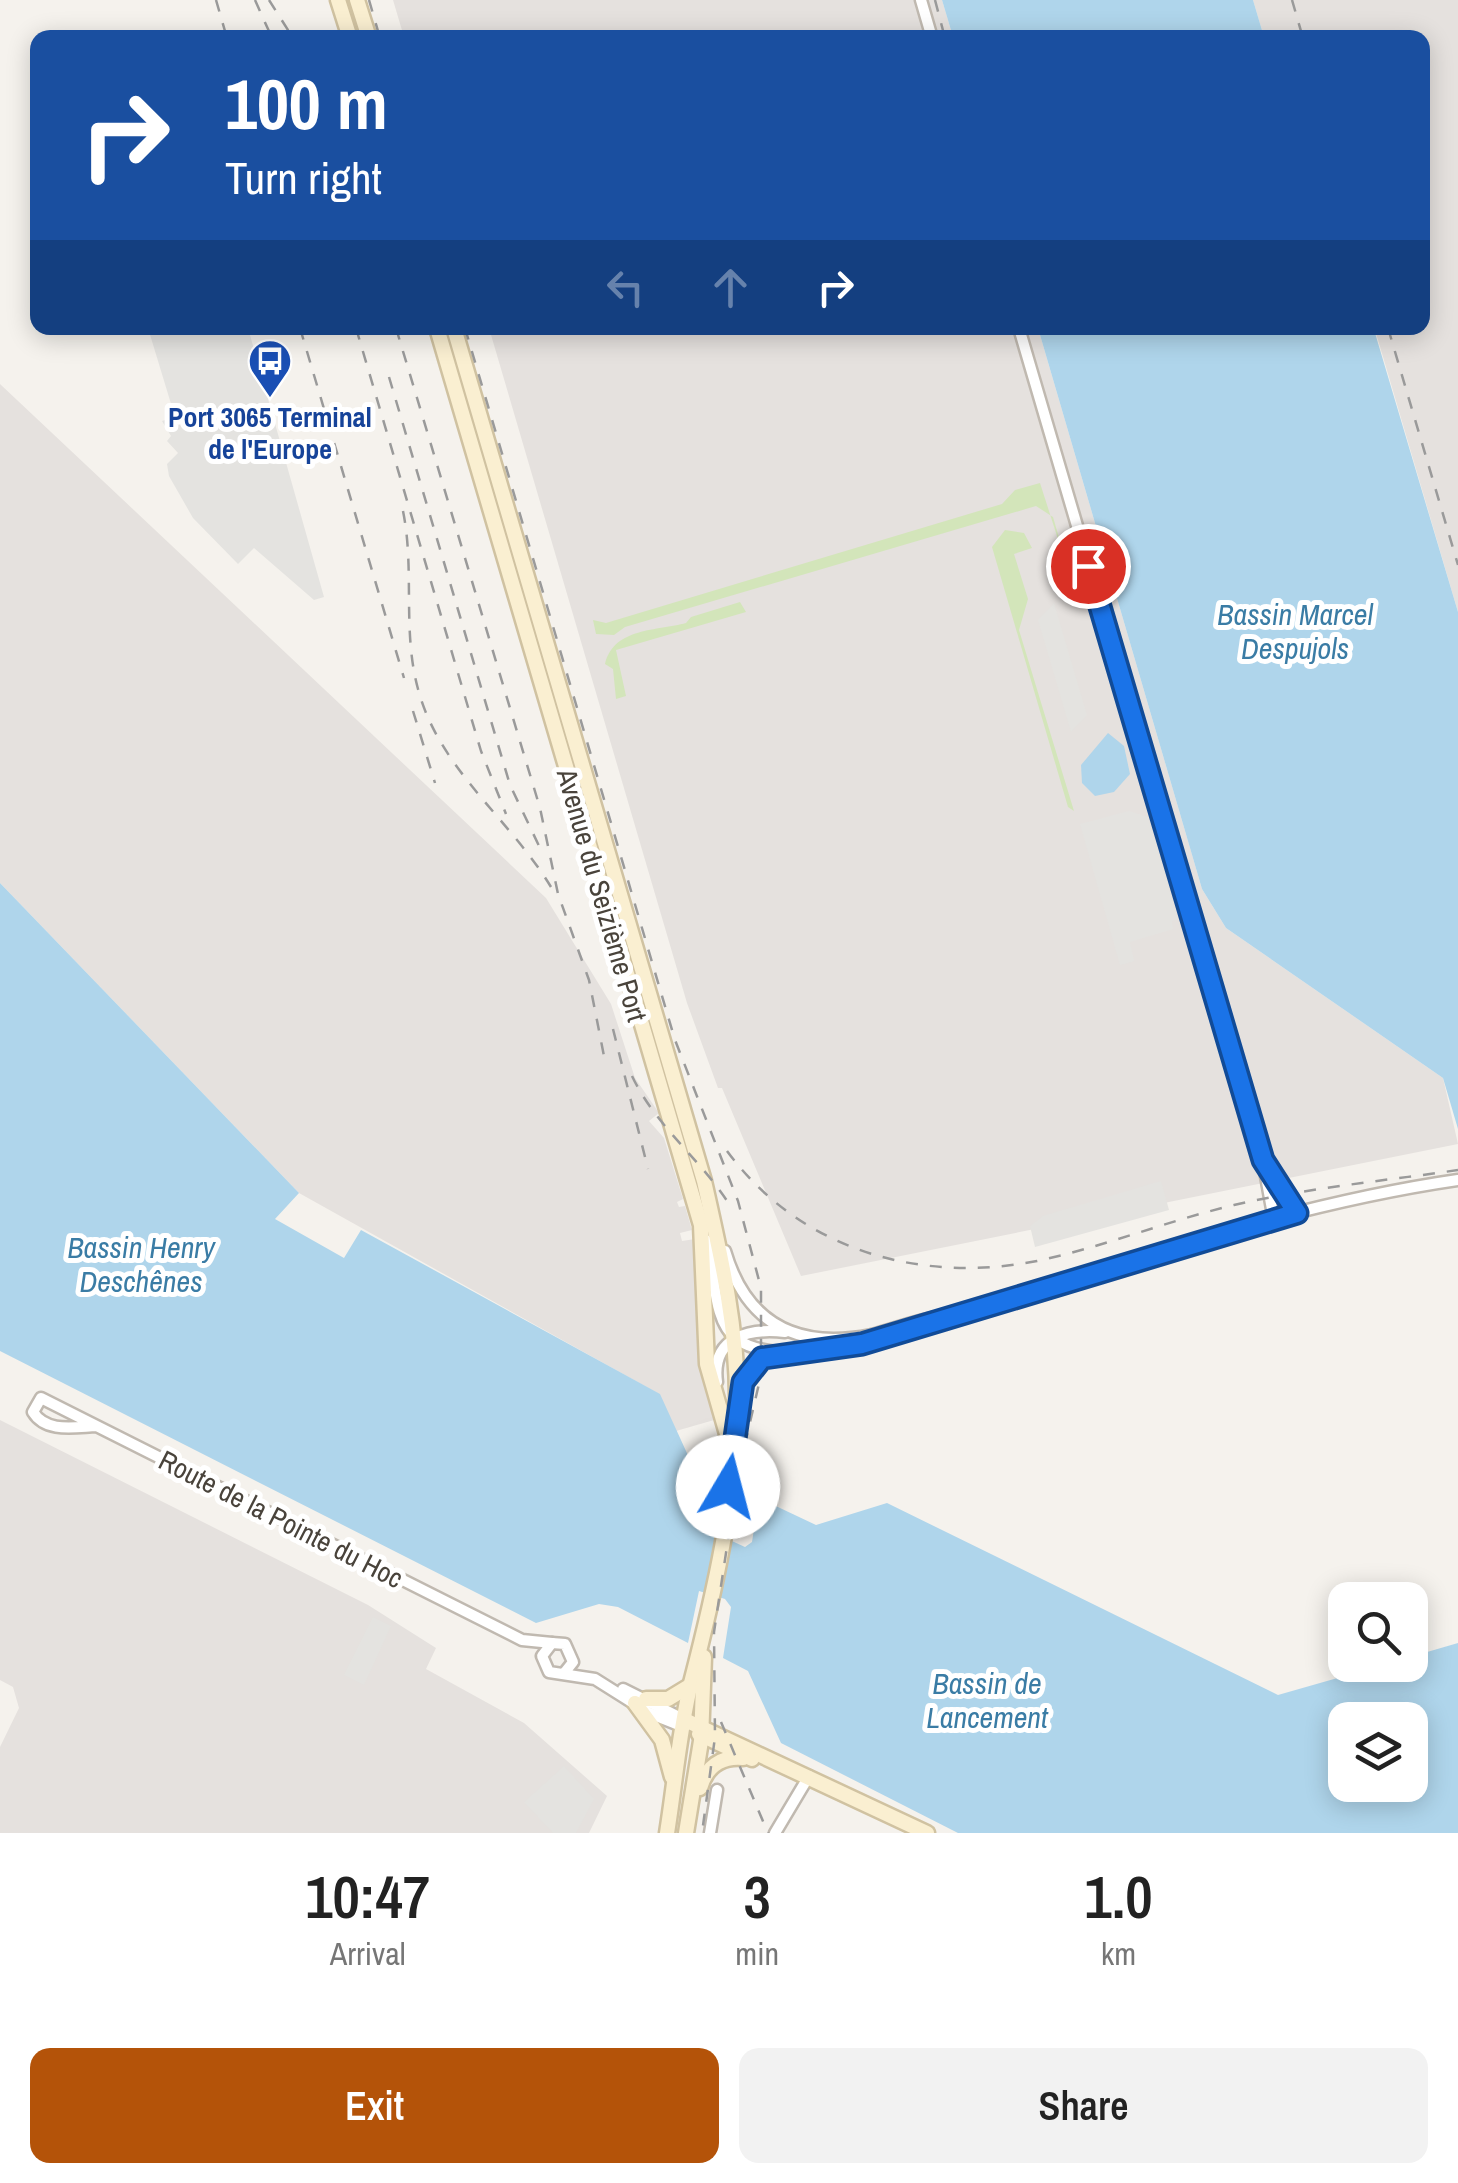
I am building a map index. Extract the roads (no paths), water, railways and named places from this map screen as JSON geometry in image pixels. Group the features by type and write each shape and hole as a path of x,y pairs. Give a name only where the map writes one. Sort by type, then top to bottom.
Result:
{"main road":[{"path":"338,0 347,30"},
{"path":"358,0 366,30"},
{"name":"Avenue du Seizième Port","path":"438,335 701,1225 706,1265 705,1351 720,1399 731,1467"},
{"name":"Avenue du Seizième Port","path":"456,335 704,1181 734,1338 735,1440 692,1729"},
{"path":"673,1792 662,1740 640,1701 668,1699 697,1685 716,1726 805,1776"},
{"path":"692,1729 751,1758 805,1776"},
{"path":"692,1729 927,1833"},
{"path":"667,1833 673,1792 692,1729"},
{"path":"686,1833 692,1729"},
{"path":"686,1833 704,1774 721,1760 751,1758"}],"street":[{"path":"921,0 930,30"},
{"path":"1020,335 1263,1160 1274,1220"},
{"path":"1263,1160 1297,1213"},
{"path":"701,1225 723,1321 734,1338 754,1347 791,1350 862,1344 1297,1213 1379,1191 1458,1180"},
{"path":"704,1181 736,1286 745,1300 775,1324 806,1334"},
{"path":"720,1399 716,1364 734,1338 759,1330 852,1338 957,1313"},
{"path":"735,1440 741,1392 749,1370 762,1358 791,1350"},
{"name":"Route de la Pointe du Hoc","path":"96,1426 60,1428 38,1421 32,1412 41,1398 522,1640 552,1644"},
{"name":"Route de la Pointe du Hoc","path":"522,1640 542,1661"},
{"path":"640,1701 594,1679 549,1672 542,1661 544,1650 552,1644 565,1644 596,1676 692,1729"},
{"path":"566,1672 573,1655"},
{"path":"775,1833 805,1776"},
{"path":"710,1833 717,1790"}],"water":[{"path":"942,0 1253,0 1262,30 951,30"},
{"name":"Bassin Marcel Despujols","path":"1040,335 1376,335 1458,612 1458,1129 1443,1078 1226,928 1202,889"},
{"path":"1108,733 1124,746 1130,774 1114,792 1095,796 1082,783 1081,765"},
{"name":"Bassin Henry Deschênes","path":"0,883 299,1193 275,1219 344,1258 361,1230 660,1394 691,1462 683,1512 688,1521 745,1547 752,1542 759,1498 816,1525 887,1503 1278,1695 1328,1681 1428,1682 1428,1652 1458,1643 1458,1833 958,1833 781,1743 748,1671 723,1658 731,1607 725,1599 699,1591 688,1643 618,1607 599,1604 536,1623 0,1351"}],"railway":[{"path":"216,0 225,30"},
{"path":"255,0 268,30"},
{"path":"269,0 288,30"},
{"path":"369,0 378,30"},
{"path":"935,0 943,30"},
{"path":"1292,0 1301,30"},
{"path":"302,335 404,678"},
{"path":"358,335 481,751 506,814"},
{"path":"398,335 540,808 558,894 589,980 604,1056"},
{"path":"467,335 675,1040 738,1201 761,1288 761,1375 738,1474 714,1632 715,1737 702,1833"},
{"path":"1390,335 1458,565"},
{"path":"389,377 510,785 540,848"},
{"path":"403,511 413,667 428,718 458,769 551,887"},
{"path":"413,711 435,783"},
{"path":"613,1029 648,1169"},
{"path":"632,1076 654,1111 731,1207"},
{"path":"727,1151 756,1185 790,1213 826,1235 865,1252 949,1267 1037,1261 1234,1205 1458,1170"},
{"path":"721,1722 768,1833"}],"place":[{"name":"Port 3065 Terminal de l'Europe","path":"270,399"}],"water label":[{"name":"Bassin de Lancement","path":"987,1700"}]}
